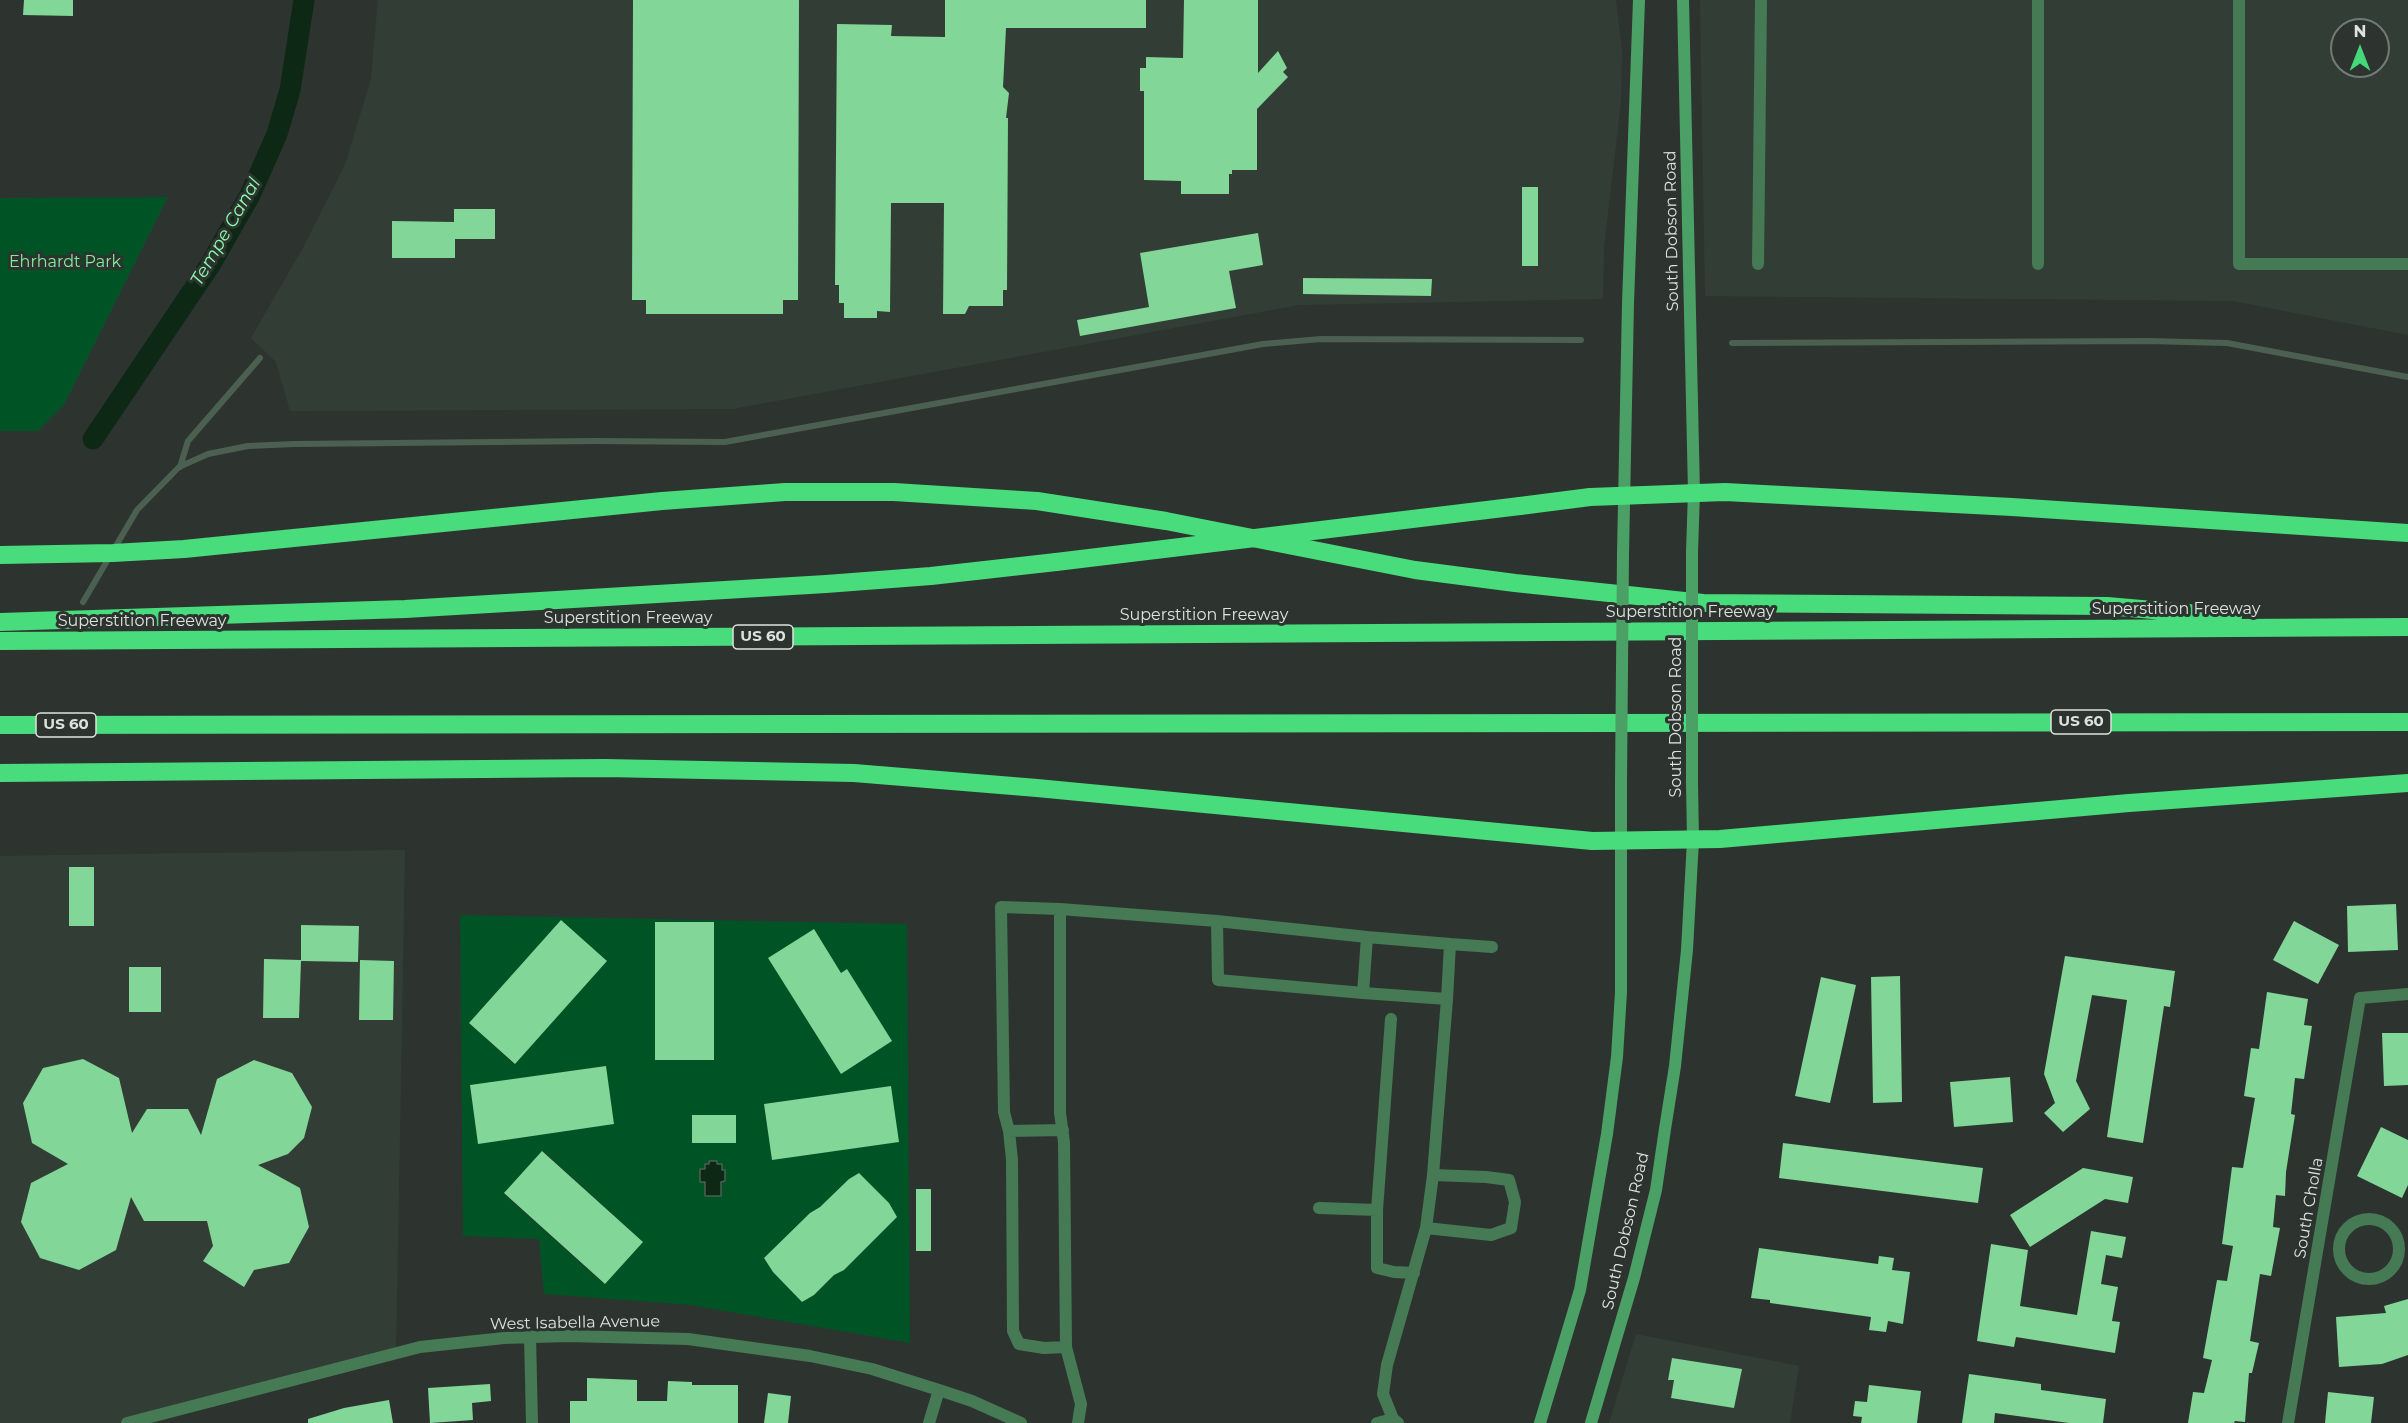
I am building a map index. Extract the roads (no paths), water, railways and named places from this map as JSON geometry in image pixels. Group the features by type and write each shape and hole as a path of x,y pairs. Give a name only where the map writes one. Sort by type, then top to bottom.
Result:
{"highway":[{"path":"0,555 184,549 674,500 785,492 894,492 1037,501 1166,521 1415,570 1703,603 2107,606 2340,627"},
{"path":"0,622 417,608 838,584 932,576 1520,506 1624,495 1694,492 2012,507 2408,533"},
{"name":"Superstition Freeway","path":"0,641 2408,627"},
{"name":"US 60","path":"0,724 2408,722"},
{"path":"0,732 132,725"},
{"path":"0,773 605,768 854,773 1048,789 1592,842 1693,840 2117,804 2408,783"}],"main road":[{"name":"South Dobson Road","path":"1540,1423 1580,1290 1607,1134 1617,1057 1621,992 1624,495 1639,0"},
{"name":"South Dobson Road","path":"1591,1423 1616,1346 1656,1190 1680,1025 1687,940 1693,840 1692,552 1694,492 1683,0"}],"street":[{"path":"1758,264 1761,0"},
{"path":"2038,0 2038,264"},
{"path":"2238,0 2239,264 2408,264"},
{"path":"1066,1347 1044,1348 1019,1344 1013,1331 1012,1160 1009,1131 1004,1112 1001,907 1060,909 1217,921 1367,937 1492,947"},
{"path":"1060,909 1060,1113 1063,1130 1066,1347 1081,1404 1078,1423"},
{"path":"1217,921 1218,980 1447,999"},
{"path":"1363,993 1367,937"},
{"path":"1377,1423 1396,1421 1383,1394 1387,1365 1426,1228 1433,1175 1450,944"},
{"name":"South Cholla","path":"2288,1423 2360,998 2408,994"},
{"path":"1391,1019 1377,1210 1377,1268 1414,1273"},
{"path":"1009,1131 1063,1130"},
{"path":"1426,1228 1491,1235 1511,1228 1515,1202 1509,1180 1433,1175"},
{"path":"1319,1208 1377,1210"},
{"path":"2374,1219 2391,1229 2397,1237 2399,1255 2396,1264 2382,1277 2363,1279 2346,1269 2340,1260 2339,1244 2345,1230 2353,1223 2374,1219"},
{"path":"2320,1242 2339,1244"},
{"path":"530,1336 532,1423"},
{"name":"West Isabella Avenue","path":"127,1423 420,1347 530,1336 623,1336 688,1339 758,1347 872,1370 972,1401 1021,1423"},
{"path":"929,1423 939,1390"}],"waterway":[{"name":"Tempe Canal","path":"93,439 210,265 250,195 277,134 290,90 304,0"},
{"path":"83,602 137,510 179,467 208,454 248,446 595,441 725,442 1263,344 1321,339 1581,340"},
{"path":"1732,343 2148,341 2227,343 2408,377"},
{"path":"180,467 188,441 260,358"}],"park label":[{"name":"Ehrhardt Park","path":"65,262"}]}
